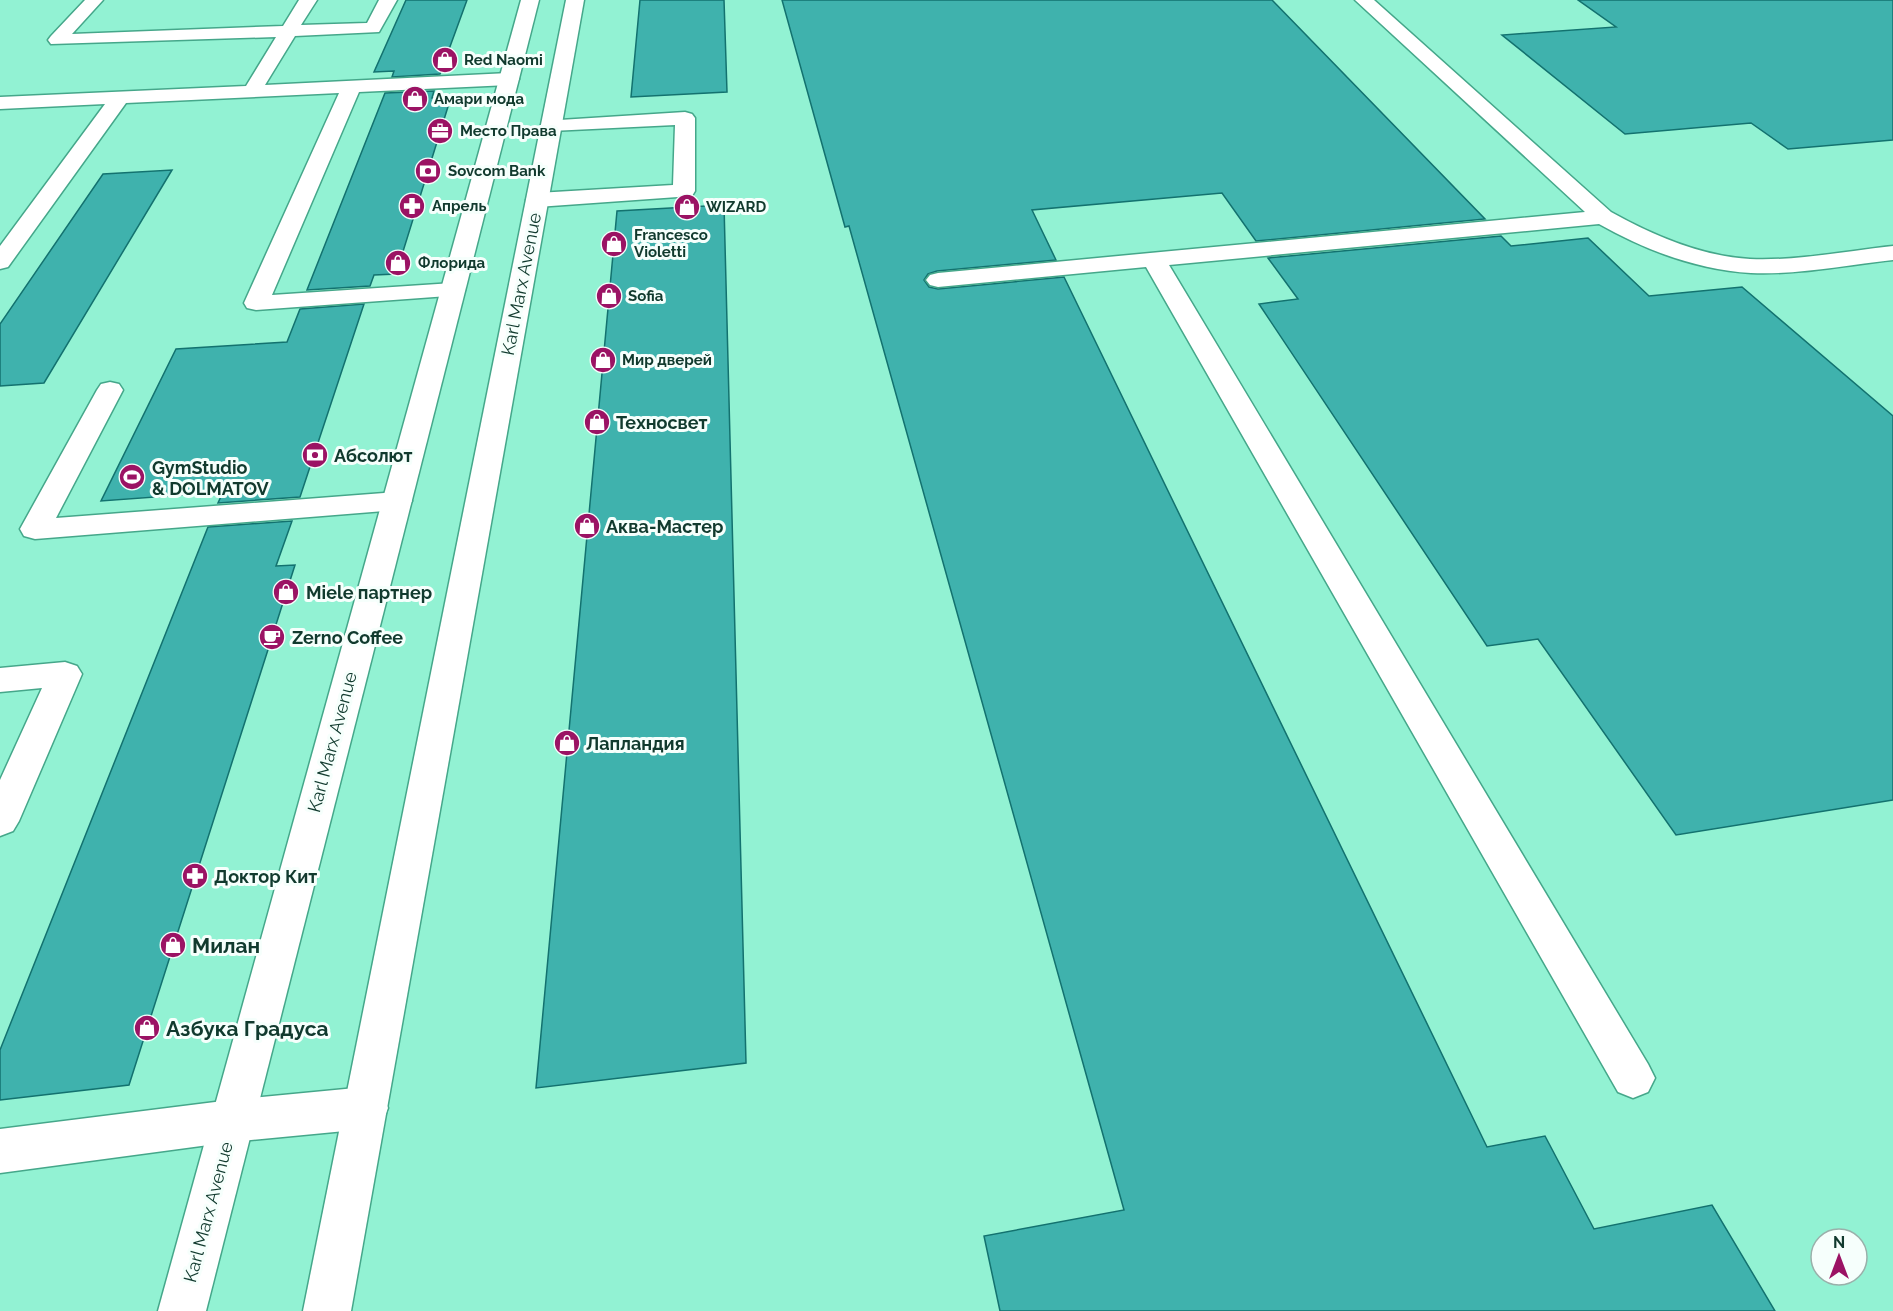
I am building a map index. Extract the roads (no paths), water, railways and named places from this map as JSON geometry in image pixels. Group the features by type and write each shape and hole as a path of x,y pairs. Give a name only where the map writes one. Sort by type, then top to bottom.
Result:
{"main road":[{"path":"94,0 57,40 373,28 388,0"},
{"path":"252,91 308,0"},
{"name":"Karl Marx Avenue","path":"182,1311 530,0"},
{"name":"Karl Marx Avenue","path":"327,1311 575,0"},
{"path":"1364,0 1603,217 1628,232 1678,252 1733,264 1778,265 1893,253"},
{"path":"0,103 510,79"},
{"path":"352,86 256,303 453,290"},
{"path":"0,262 120,97"},
{"path":"537,200 684,191 685,118 551,125"},
{"path":"938,280 1603,217"},
{"path":"1154,260 1633,1078"},
{"path":"110,390 35,529 397,501"},
{"path":"0,680 65,674 0,821"},
{"path":"0,1151 231,1121 366,1108"}],"place":[{"name":"Red Naomi","path":"445,60"},
{"name":"Амари мода","path":"415,99"},
{"name":"Место Права","path":"440,131"},
{"name":"Sovcom Bank","path":"428,171"},
{"name":"Апрель","path":"412,206"},
{"name":"WIZARD","path":"687,207"},
{"name":"Francesco Violetti","path":"614,244"},
{"name":"Флорида","path":"398,263"},
{"name":"Sofia","path":"609,296"},
{"name":"Мир дверей","path":"603,360"},
{"name":"Техносвет","path":"597,422"},
{"name":"Абсолют","path":"315,455"},
{"name":"GymStudio & DOLMATOV","path":"132,477"},
{"name":"Аква-Мастер","path":"587,526"},
{"name":"Miele партнер","path":"286,592"},
{"name":"Zerno Coffee","path":"272,637"},
{"name":"Лапландия","path":"567,743"},
{"name":"Доктор Кит","path":"195,876"},
{"name":"Милан","path":"173,945"},
{"name":"Азбука Градуса","path":"147,1028"}]}
